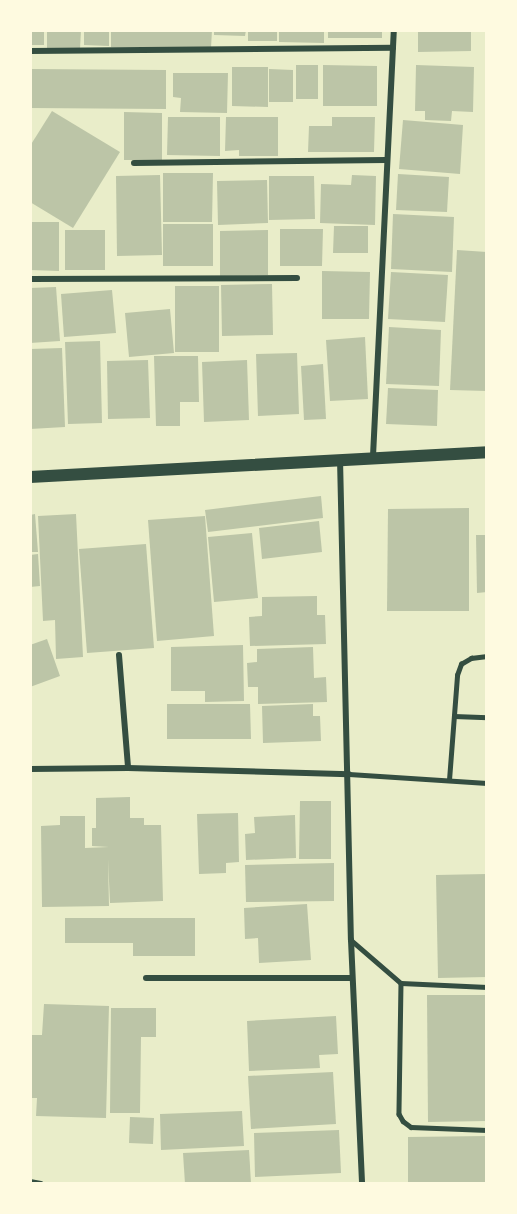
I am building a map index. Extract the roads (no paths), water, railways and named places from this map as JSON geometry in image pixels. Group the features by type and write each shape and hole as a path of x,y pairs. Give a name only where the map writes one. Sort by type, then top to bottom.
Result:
{"main road":[{"path":"30,477 373,456 487,452"}],"street":[{"path":"373,456 394,30"},
{"path":"30,51 393,48"},
{"path":"134,163 386,160"},
{"path":"30,279 297,278"},
{"path":"339,458 349,774 352,978 362,1184"},
{"path":"119,655 128,768"},
{"path":"30,769 128,768 349,774"},
{"path":"146,978 352,978"},
{"path":"30,1182 41,1184"}],"lane":[{"path":"449,780 457,675 461,664 471,658 487,656"},
{"path":"454,716 487,717"},
{"path":"349,774 487,783"},
{"path":"351,940 401,983 487,987"},
{"path":"401,983 399,1113 403,1121 411,1127 487,1130"}]}
